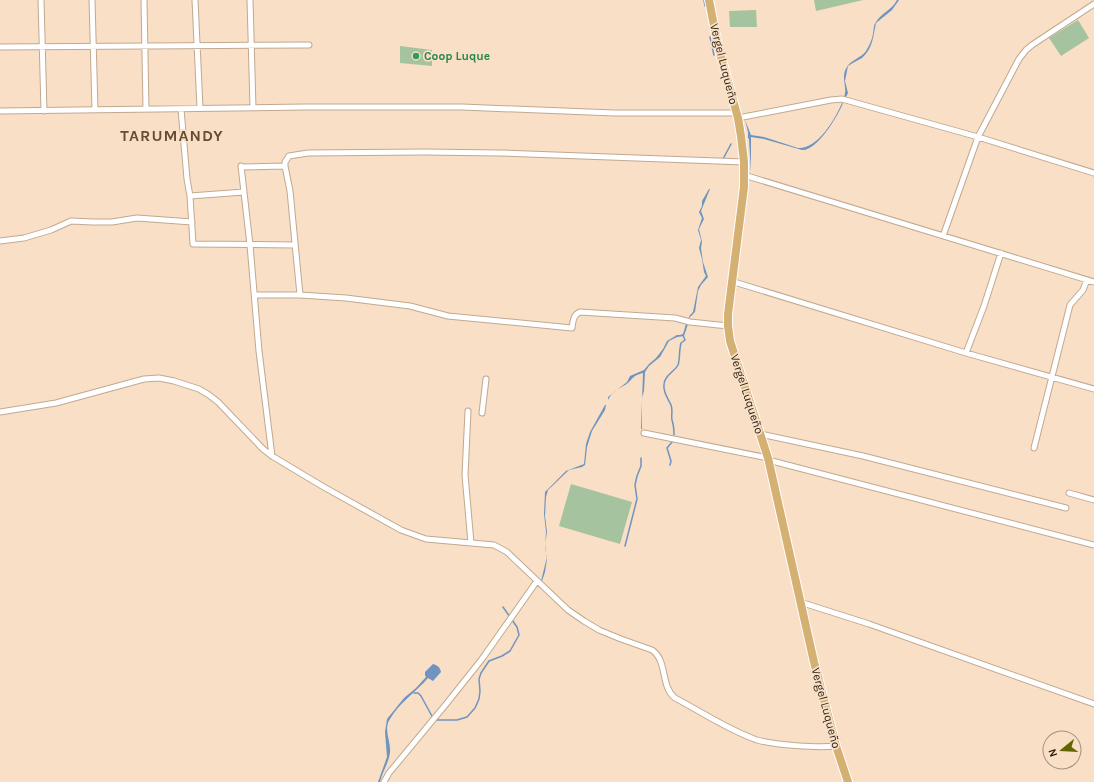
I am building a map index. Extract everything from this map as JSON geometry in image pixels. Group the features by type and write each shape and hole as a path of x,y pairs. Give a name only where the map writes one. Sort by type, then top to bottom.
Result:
{"main road":[{"name":"Vergel Luqueño","path":"709,0 718,46 737,116 744,162 744,175 728,314 730,341 768,458 814,662 836,746 848,782"}],"street":[{"path":"41,0 44,111"},
{"path":"92,0 95,110"},
{"path":"144,0 146,109"},
{"path":"195,0 200,108"},
{"path":"250,0 254,108"},
{"path":"943,236 978,137 1019,59 1026,50 1094,4"},
{"path":"0,47 309,45"},
{"path":"0,111 200,108 455,107 614,114 737,116 842,99 978,137 1094,173"},
{"path":"181,109 187,179 190,196 193,244 295,245"},
{"path":"300,295 290,191 284,166 286,158 289,156 316,153 500,153 744,162"},
{"path":"272,456 241,167 284,166"},
{"path":"744,175 1094,282"},
{"path":"190,196 244,192"},
{"path":"0,241 24,238 51,230 72,220 112,222 137,218 192,222"},
{"path":"966,352 984,306 1001,253"},
{"path":"1034,448 1070,305 1083,290 1087,280"},
{"path":"731,281 1094,389"},
{"path":"255,295 300,295 346,298 410,306 448,316 572,328 574,318 580,312 675,318 690,322 728,326"},
{"path":"0,412 56,403 144,379 159,378 186,384 209,395 218,402 263,449 272,456 401,530 426,539 494,545 507,552 568,610 614,636 656,652 661,661 669,691 675,698 743,734 758,740 799,745 828,747 836,746"},
{"path":"482,413 486,379"},
{"path":"468,411 466,475 471,543"},
{"path":"644,433 768,458 772,461 1094,545"},
{"path":"760,434 863,456 1066,508"},
{"path":"1069,493 1094,500"},
{"path":"384,782 388,773 482,659 537,581"},
{"path":"800,602 869,624 1094,704"}],"green space":[{"path":"814,0 863,0 816,11"},
{"path":"756,10 757,27 730,27 729,11"},
{"path":"1078,20 1089,38 1061,56 1049,38"},
{"name":"Coop Luque","path":"400,46 432,50 432,66 400,63"},
{"path":"571,484 632,502 620,544 559,526"}],"water":[{"path":"897,0 899,0 892,10 876,23 872,42 866,54 848,66 866,51 872,38 875,24 878,19"},
{"path":"848,66 845,81 848,93 846,97 844,97 844,74"},
{"path":"842,103 837,116 826,132 814,145 808,149 802,150 764,139 751,137 751,172 749,139 745,120 751,135 764,137 798,148 805,147 812,144 825,132"},
{"path":"709,189 701,211 704,219 699,229 702,242 701,248 703,262 708,277 698,291 695,312 688,319 693,312 698,287 706,276 699,248 701,240 698,230 702,218 699,212 702,206 702,201"},
{"path":"686,324 688,324 684,336 677,337 669,341 660,357 649,366 645,372 642,398 643,373 634,377 618,389 627,382 630,376 644,370 656,358 667,341 677,335 683,334"},
{"path":"642,401 642,429 641,429"},
{"path":"606,405 605,410 592,431 587,447 585,465 569,470 548,490 546,497 545,516 547,532 545,543 546,532 544,514 545,492 566,471 584,464 586,444 590,432"},
{"path":"547,558 545,572 541,581"},
{"path":"433,664 438,666 441,672 433,681 428,678 398,708 388,723 387,731 390,752 380,782 378,782 387,757 385,732 387,719 404,698 426,677 425,672"}],"waterway":[{"path":"704,0 705,6"},
{"path":"710,37 714,55"},
{"path":"723,159 731,144"},
{"path":"674,435 672,407 665,393 664,382 678,365 681,343 685,340 683,335"},
{"path":"670,465 671,461 667,448 672,442"},
{"path":"625,546 637,499 635,485 641,466 641,458"},
{"path":"503,607 510,617"},
{"path":"414,693 418,693 421,696 433,718 437,720 457,720 467,717 475,708 479,699 479,679 481,673 489,661 510,651 519,635 517,627 512,620"}],"place":[{"name":"Coop Luque","path":"416,56"}],"district":[{"name":"TARUMANDY","path":"172,135"}]}
